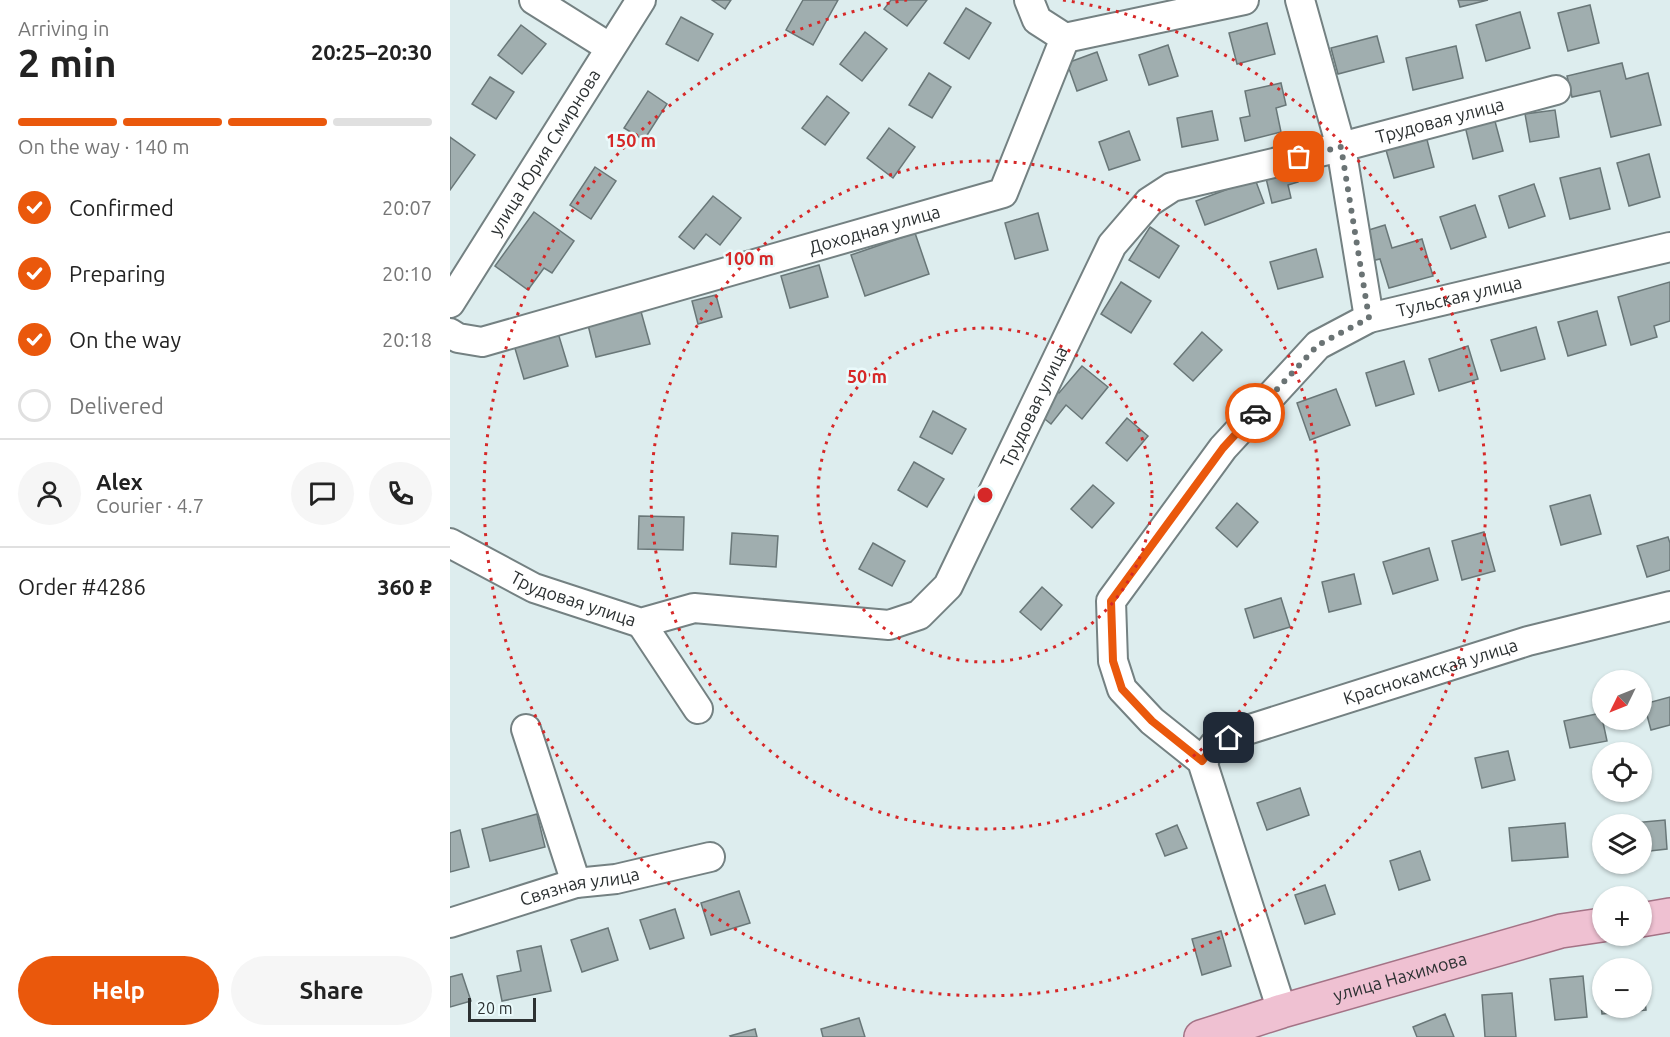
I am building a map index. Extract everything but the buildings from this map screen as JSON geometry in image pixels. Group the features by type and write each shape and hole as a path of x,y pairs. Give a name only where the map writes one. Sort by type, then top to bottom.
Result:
{"main road":[{"path":"1652,918 1670,915"},
{"name":"улица Нахимова","path":"1201,1037 1282,1011 1561,931 1592,926"}],"street":[{"path":"534,0 609,47"},
{"name":"улица Юрия Смирнова","path":"450,303 609,47 641,0"},
{"path":"1029,0 1037,20 1065,38 1244,0"},
{"path":"1300,0 1341,147 1369,318"},
{"name":"Доходная улица","path":"450,333 458,338 483,342 1003,193 1065,38"},
{"name":"Трудовая улица","path":"450,543 534,588 641,623 694,608 889,625 919,615 948,586 1112,245 1149,202 1172,187 1341,147 1556,90"},
{"name":"Тульская улица","path":"1202,761 1152,721 1122,689 1113,661 1111,601 1223,448 1318,345 1369,318 1670,247"},
{"name":"Краснокамская улица","path":"1202,761 1215,744 1244,731 1528,641 1670,606"},
{"path":"641,623 698,709"},
{"path":"526,729 576,883"},
{"path":"1202,761 1282,1011"},
{"name":"Связная улица","path":"450,923 576,883 616,879 710,857"}],"way so far":[{"path":"1255,413 1318,345 1369,318 1341,147 1299,157"}],"route":[{"path":"1229,738 1215,744 1202,761 1152,721 1122,689 1113,661 1111,601 1223,448 1255,413"}]}
